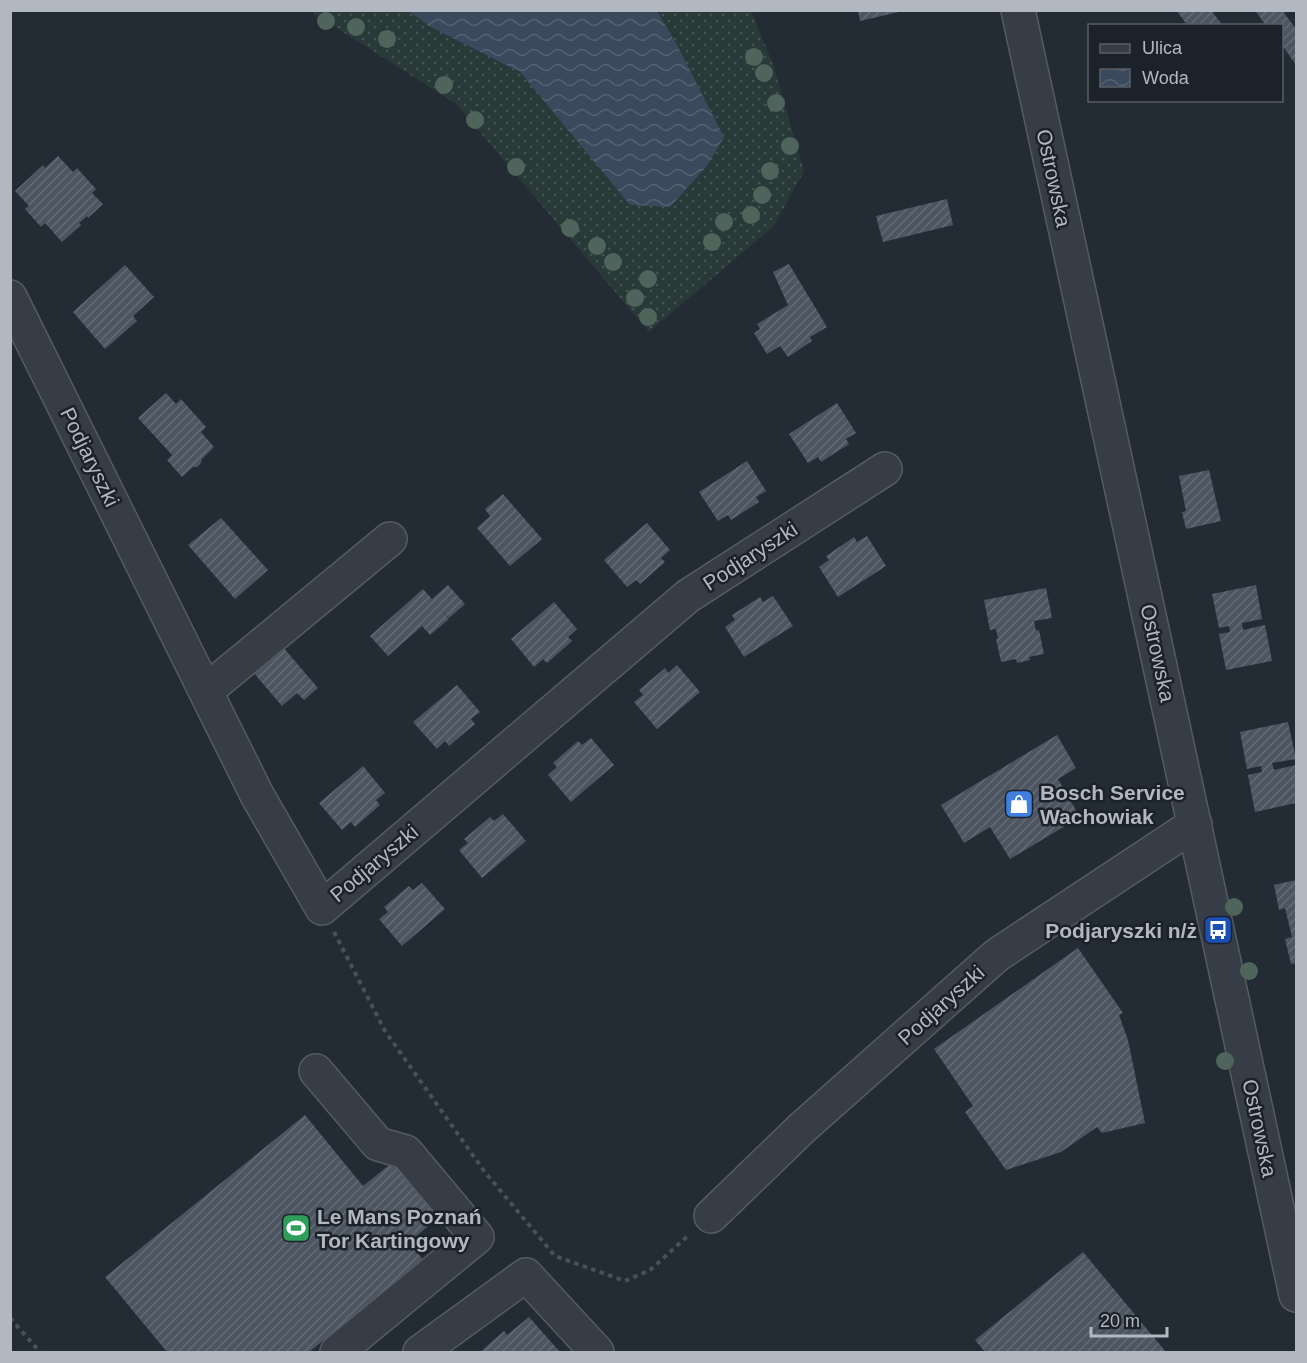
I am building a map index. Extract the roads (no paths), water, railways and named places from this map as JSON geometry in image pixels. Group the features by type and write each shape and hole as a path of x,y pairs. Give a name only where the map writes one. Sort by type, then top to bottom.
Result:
{"street":[{"name":"Ostrowska","path":"1018,10 1296,1295"},
{"name":"Podjaryszki","path":"10,297 257,795 321,908 688,596 885,469"},
{"path":"206,691 390,539"},
{"name":"Podjaryszki","path":"711,1216 802,1128 998,954 1195,824"},
{"path":"316,1071 378,1144 406,1152 477,1237 337,1353"},
{"path":"420,1353 526,1275 597,1353"}],"water":[{"path":"409,11 657,11 724,137 707,166 670,207 630,205 520,72 429,26"}],"place":[{"name":"Bosch Service Wachowiak","path":"1019,804"},
{"name":"Podjaryszki n/ż","path":"1218,930"},
{"name":"Le Mans Poznań Tor Kartingowy","path":"296,1228"}]}
